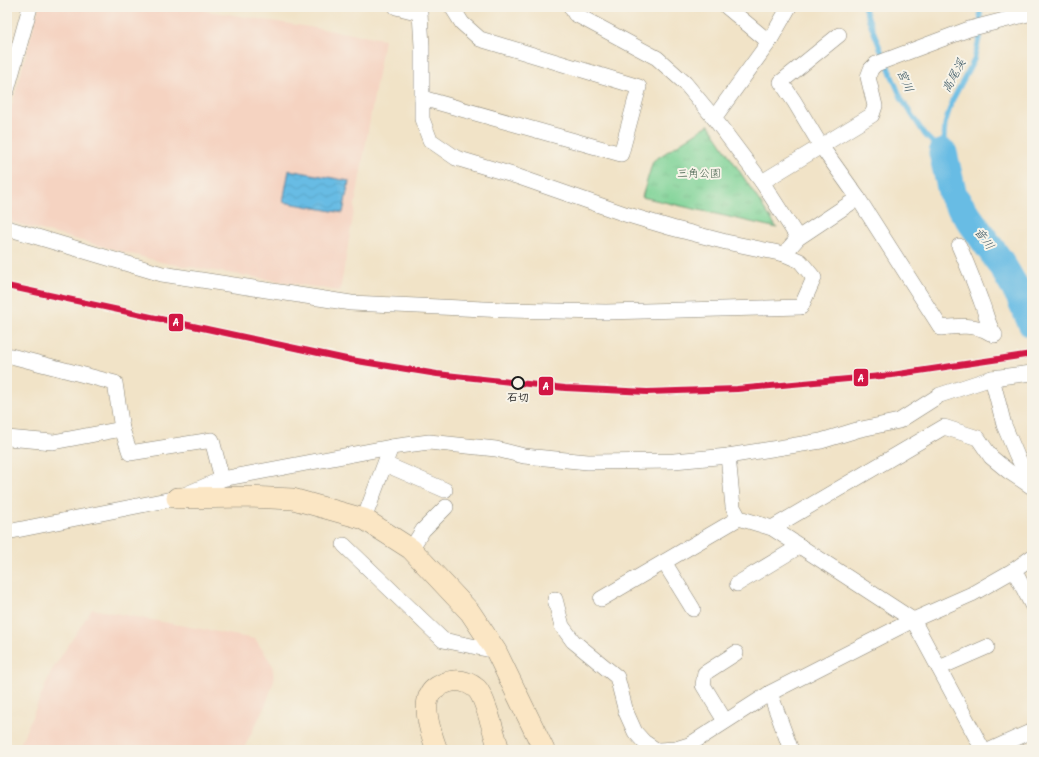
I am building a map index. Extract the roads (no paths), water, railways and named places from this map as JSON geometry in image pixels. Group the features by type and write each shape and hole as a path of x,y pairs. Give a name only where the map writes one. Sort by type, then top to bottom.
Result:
{"street":[{"path":"7,90 30,7"},
{"path":"7,228 162,274 351,303 506,310 606,312 801,307 814,278 800,261 784,254 726,242 625,214 516,176 456,158 430,140 422,119 422,46 425,10 396,7"},
{"path":"422,98 622,154 639,87 480,40 462,23 452,7"},
{"path":"571,7 575,14 657,58 685,83 714,118 762,182 798,238"},
{"path":"728,7 770,42"},
{"path":"714,118 770,42 789,7"},
{"path":"762,182 872,115 875,106 868,77 871,69 876,64 969,29 1032,12"},
{"path":"839,35 781,82 822,146 858,198 941,328 958,326 976,328 993,334 972,276 959,246"},
{"path":"784,254 798,238 858,198"},
{"path":"7,354 115,383 122,429 130,453 212,440 222,479"},
{"path":"176,498 222,479 391,447 429,442 496,449 524,456 588,462 674,461 728,456 821,441 856,430 899,421 940,395 992,378 1032,373"},
{"path":"992,378 1004,424 1017,456 1032,486"},
{"path":"772,528 944,426 978,438 991,457 1008,471 1032,486"},
{"path":"7,438 53,442 122,429"},
{"path":"364,519 391,447"},
{"path":"728,456 733,507 739,518 772,528 913,620 983,750"},
{"path":"385,464 444,490"},
{"path":"7,532 39,524 176,498 249,497 293,499 364,519 411,549 470,612 496,651 544,750"},
{"path":"411,549 423,530 446,507"},
{"path":"601,599 739,518"},
{"path":"7,520 39,524"},
{"path":"344,545 443,640 496,651"},
{"path":"737,584 800,546"},
{"path":"659,750 676,749 688,745 770,693 913,620 972,594 1014,570 1032,557"},
{"path":"664,562 693,610"},
{"path":"1014,570 1032,605"},
{"path":"555,599 562,626 573,641 617,677 626,712 635,732 644,742 656,750"},
{"path":"939,668 987,647"},
{"path":"725,721 703,685 705,673 736,653"},
{"path":"437,750 430,732 427,712 428,698 436,687 450,682 464,681 478,690 487,710 499,750"},
{"path":"770,693 791,750"},
{"path":"990,750 1032,731"}],"water":[{"path":"289,170 349,181 343,213 283,202"}],"waterway":[{"name":"宮川","path":"864,7 902,100 925,135 943,153"},
{"name":"高尾渓","path":"943,153 945,124 952,101 974,60 981,31 980,7"},
{"name":"音川","path":"943,153 953,196 1000,262 1020,296 1032,323"}],"place":[{"name":"石切","path":"518,383"}],"park label":[{"name":"三角公園","path":"699,174"}]}
